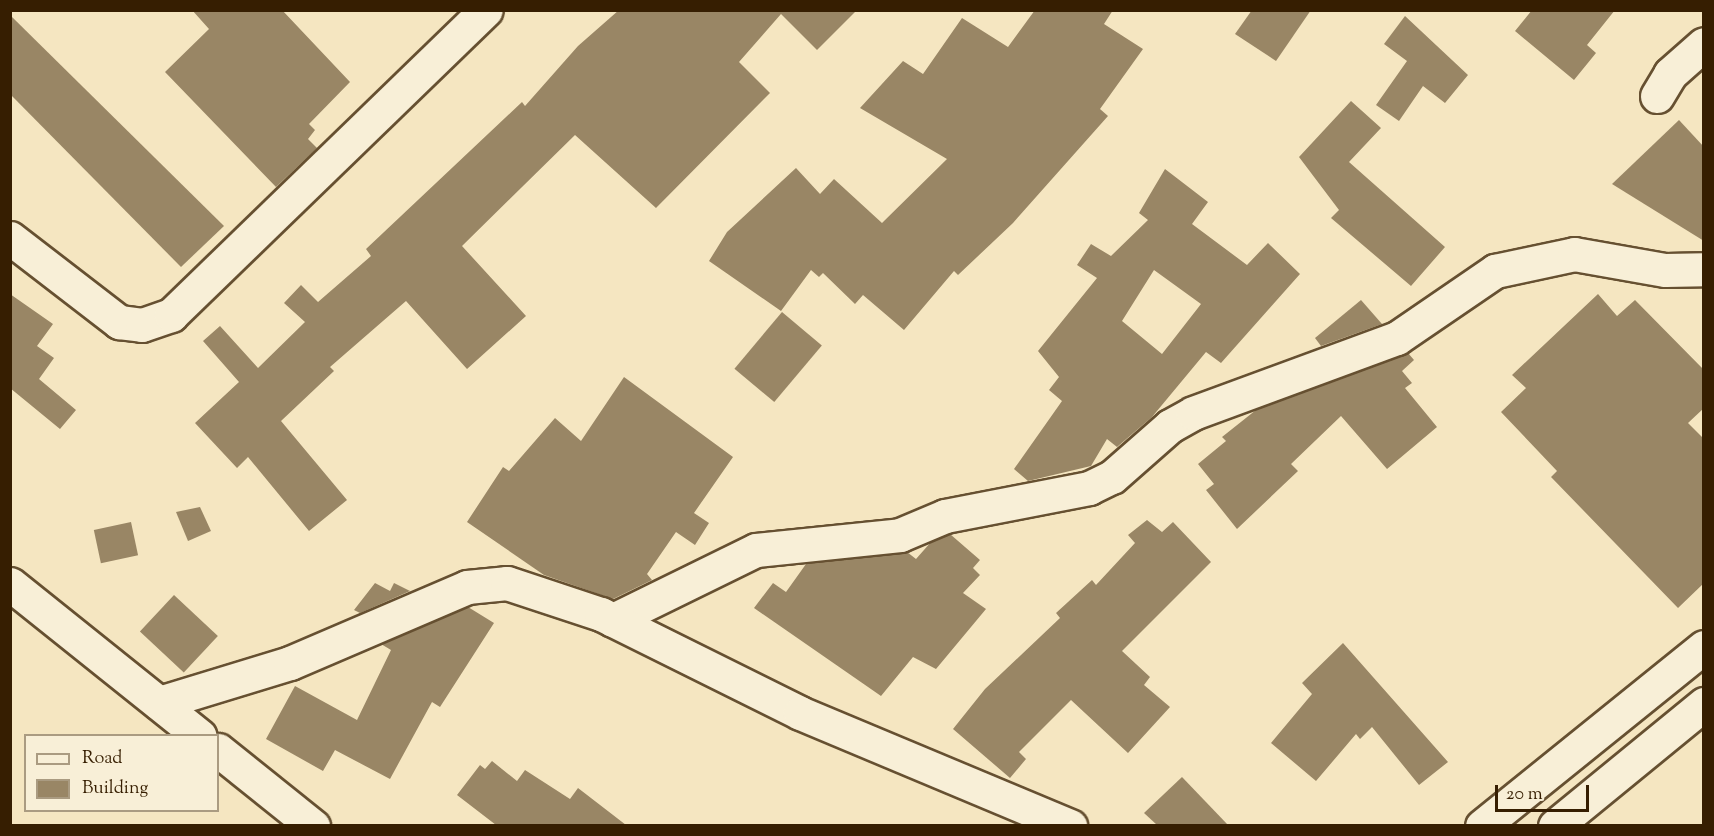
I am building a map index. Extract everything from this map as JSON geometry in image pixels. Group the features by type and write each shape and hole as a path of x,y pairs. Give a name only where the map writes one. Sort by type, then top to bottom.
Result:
{"street":[{"path":"10,238 119,322 142,325 171,315 486,10"},
{"path":"1657,96 1670,74 1704,44"},
{"path":"613,620 756,550 900,535 945,516 1089,488 1112,477 1170,426 1193,412 1397,338 1495,271 1574,254 1665,270 1704,268"},
{"path":"159,703 290,663 467,587 507,583 541,590 613,620 800,713 1070,825"},
{"path":"10,584 199,734"},
{"path":"1482,825 1704,647"},
{"path":"1555,825 1704,704"},
{"path":"219,751 313,825"}],"building":[{"path":"192,10 282,10 350,82 309,124 315,130 308,139 317,148 276,187 165,72 209,29"},
{"path":"619,10 857,10 817,50 781,14 739,62 770,93 656,208 575,135 462,246 526,316 467,369 406,301 330,367 334,371 281,421 347,500 309,531 248,457 237,468 195,423 239,382 203,341 220,326 258,368 305,322 284,303 301,285 318,302 371,256 366,249 522,102 525,106 578,46"},
{"path":"1035,10 1113,10 1104,24 1143,49 1100,109 1108,116 1013,223 958,275 954,271 904,330 863,295 855,304 823,273 819,277 811,270 781,311 709,261 727,232 796,168 820,194 834,179 882,223 947,159 860,108 903,61 923,74 962,18 1008,47"},
{"path":"1252,10 1311,10 1276,61 1235,34"},
{"path":"1532,10 1615,10 1587,45 1596,53 1574,80 1515,31"},
{"path":"10,15 224,226 181,267 10,94"},
{"path":"1405,16 1468,75 1445,103 1423,86 1399,121 1376,105 1407,61 1384,44"},
{"path":"1351,101 1381,128 1349,162 1445,247 1411,286 1331,218 1339,210 1299,157"},
{"path":"1679,120 1704,147 1704,241 1612,184"},
{"path":"1165,169 1208,202 1192,224 1247,265 1268,243 1300,274 1221,363 1206,352 1152,417 1117,447 1107,439 1091,466 1028,481 1014,469 1062,401 1049,390 1059,377 1038,351 1097,278 1077,265 1091,244 1111,256 1148,220 1139,213","holes":["1154,270 1201,304 1162,354 1122,321"]},
{"path":"10,294 53,324 37,346 54,358 39,379 76,410 60,429 10,388"},
{"path":"1598,294 1617,316 1635,300 1704,370 1704,408 1688,423 1704,439 1704,583 1678,608 1551,477 1557,471 1501,412 1526,388 1512,375"},
{"path":"1361,300 1382,324 1321,346 1315,338"},
{"path":"782,312 822,345 774,402 734,369"},
{"path":"1408,353 1414,360 1402,371 1412,383 1405,388 1437,427 1387,469 1341,416 1291,464 1298,471 1237,529 1206,490 1214,484 1198,464 1226,441 1222,437 1256,410"},
{"path":"624,377 733,457 694,513 709,523 695,545 676,532 647,574 652,580 613,599 544,575 467,522 503,467 509,471 555,418 581,441"},
{"path":"200,507 211,531 188,541 176,512"},
{"path":"1147,520 1162,532 1173,522 1211,562 1122,651 1150,677 1144,685 1170,707 1128,753 1071,700 1019,752 1026,759 1010,778 953,729 985,689 1060,618 1056,613 1092,580 1096,585 1135,543 1128,535"},
{"path":"131,522 138,555 101,563 94,530"},
{"path":"950,534 980,560 973,568 980,575 963,593 986,609 936,669 913,657 881,696 754,608 773,583 786,592 806,564 907,552 916,559 931,542"},
{"path":"375,583 390,591 394,583 410,591 360,613 354,610"},
{"path":"174,595 218,636 184,672 140,632"},
{"path":"468,607 494,623 440,707 432,702 390,779 335,750 323,771 266,739 295,686 357,720 391,650 381,644"},
{"path":"1343,643 1448,762 1419,785 1372,727 1360,739 1356,734 1316,781 1271,743 1312,694 1302,683"},
{"path":"492,761 517,781 525,770 570,799 578,788 626,825 496,825 457,795 480,765 485,769"},
{"path":"1182,777 1228,825 1157,825 1144,813"}]}
